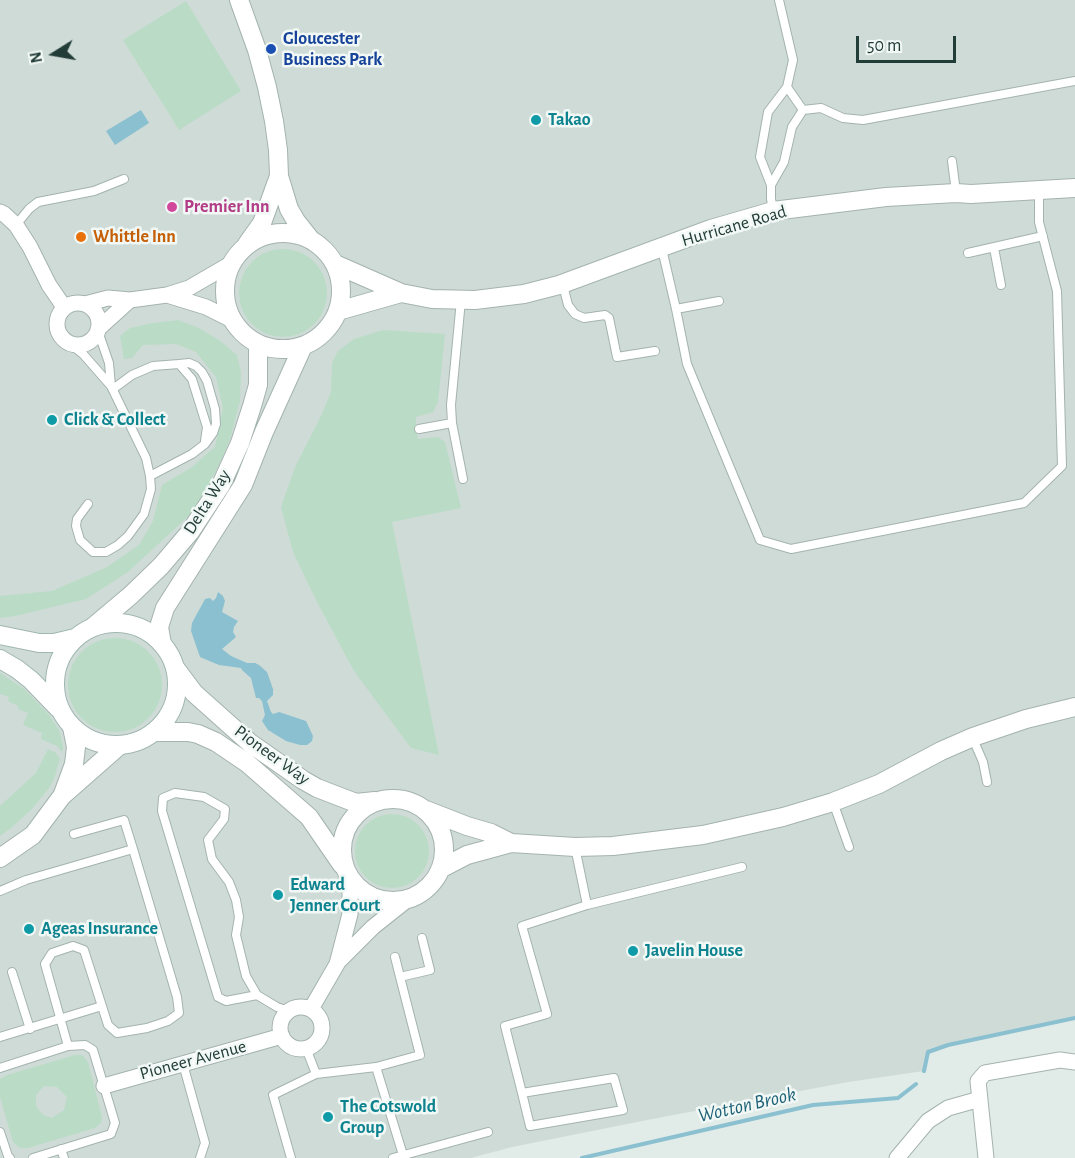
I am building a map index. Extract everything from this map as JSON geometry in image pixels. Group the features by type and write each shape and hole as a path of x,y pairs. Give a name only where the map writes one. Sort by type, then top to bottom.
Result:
{"street":[{"path":"239,0 257,50 267,87 278,150 279,176 289,209 312,241 325,251 335,264 340,279 341,295 338,311 330,326 318,338 303,346 288,350 273,349 258,344 243,334 232,320 226,302 226,282 232,263 262,223 279,176"},
{"name":"Hurricane Road","path":"335,264 401,294 432,299 476,300 524,294 563,283 711,229 773,211 886,197 1075,188"},
{"path":"0,212 16,225 49,285 64,307"},
{"path":"244,248 259,238 277,233 295,234 312,241"},
{"path":"130,300 86,343 81,345 69,343 60,335 56,324 64,307 74,303 85,304 108,298 130,300 167,295 189,288 232,263"},
{"name":"Hurricane Road","path":"338,311 401,294"},
{"path":"167,295 206,307 232,320"},
{"path":"85,304 98,317 98,330"},
{"name":"Delta Way","path":"93,627 161,566 190,532 221,485 240,443 258,385 258,344"},
{"name":"Delta Way","path":"162,644 159,627 165,608 243,485 303,346"},
{"path":"0,635 39,643 54,643 75,638 103,624 119,623 135,626 150,633 162,644 170,656 176,669 177,687 174,704 166,719 154,732 138,741 120,745 103,744 86,738 72,727 31,680 0,659"},
{"path":"61,712 55,693 56,672 63,654 75,638"},
{"name":"Pioneer Way","path":"176,669 194,693 250,743 303,780 356,803 389,800"},
{"path":"440,869 467,855 512,843 575,847 613,846 703,835 783,817 833,802 879,784 973,737 1026,719 1075,707"},
{"path":"62,796 74,764 76,747 72,727"},
{"name":"Pioneer Way","path":"154,732 198,734 216,742 247,763 309,817 347,873"},
{"path":"0,858 33,835 62,796 120,745"},
{"path":"311,1010 337,963 350,914 342,845 350,823 357,814 377,802 400,800 491,833 512,843"},
{"path":"337,963 373,927 407,900 418,895 435,879 443,856 443,842 439,829 421,808"},
{"path":"347,873 361,890 375,898 391,902 407,900"},
{"path":"300,1007 311,1010 320,1018 322,1030 317,1042 300,1049 289,1045 280,1029 281,1022 288,1011 300,1007"},
{"name":"Pioneer Avenue","path":"104,1086 282,1036"},
{"path":"986,1158 978,1081 985,1073 1060,1060 1075,1062"},
{"path":"897,1158 928,1121 948,1108 980,1099"}],"lane":[{"path":"773,211 771,185 760,157 768,112 787,87 793,60 780,0"},
{"path":"803,110 821,108 843,118 863,120 1075,81"},
{"path":"787,87 803,110"},
{"path":"771,185 784,162 792,127 803,110"},
{"path":"952,161 956,193"},
{"path":"16,225 28,209 39,202 94,191 124,179"},
{"path":"661,247 687,364 760,540 791,549 1024,503 1062,466 1057,291 1039,222 1039,190"},
{"path":"968,253 1043,236"},
{"path":"994,248 1001,285"},
{"path":"563,283 568,305 575,314 584,318 605,315 609,318 617,357 655,351"},
{"path":"461,300 451,405 463,479"},
{"path":"676,309 719,301"},
{"path":"98,330 109,363 112,388"},
{"path":"69,343 83,354 112,388 146,458 150,476 151,489 144,514 128,536 118,546 106,552 93,552 80,540 76,526 77,519 88,504"},
{"path":"112,388 132,375 153,366 189,363 196,366 207,381 217,416 213,433 205,444 192,454 150,476"},
{"path":"179,364 192,379 195,388 207,427 205,444"},
{"path":"419,429 453,423"},
{"path":"973,737 983,762 987,782"},
{"path":"257,995 226,1001 218,997 162,811 163,798 175,792 204,797 225,809 224,819 208,840 212,859 229,882 236,900 239,918 236,935 246,976 257,995 288,1011"},
{"path":"833,802 849,847"},
{"path":"68,1046 45,964 52,953 73,946 84,950 108,1025 117,1033 147,1028 168,1021 179,1013 177,997 124,820 74,834"},
{"path":"575,847 587,905"},
{"path":"0,891 45,874 133,849"},
{"path":"522,1093 614,1078 623,1110 531,1126 522,1093 505,1026 547,1014 522,926 587,905 742,867"},
{"path":"400,977 430,970 422,938"},
{"path":"291,1158 273,1095 316,1074 376,1066 420,1055 395,957"},
{"path":"12,972 30,1029"},
{"path":"0,1037 102,1006"},
{"path":"0,1068 68,1046 85,1046 93,1050 115,1123 111,1134 33,1158"},
{"path":"306,1048 316,1074"},
{"path":"183,1064 205,1143 200,1158"},
{"path":"376,1066 403,1155"},
{"path":"0,1132 10,1158"},
{"path":"393,1158 488,1132"},
{"path":"61,1149 64,1158"}],"shaded area":[{"name":"Gloucester Business Park","path":"0,0 1075,0 1075,1018 948,1045 928,1052 924,1071 848,1082 647,1120 512,1147 471,1158 0,1158"}],"green space":[{"path":"186,1 241,91 179,130 123,40"},
{"path":"283,249 308,256 320,268 327,293 320,318 308,330 283,337 258,330 246,318 239,293 246,268 258,256"},
{"path":"178,320 197,327 219,340 237,355 241,372 240,401 230,439 194,511 128,572 86,599 0,618 0,596 52,591 107,567 139,545 153,521 162,485 192,467 215,447 223,408 216,377 196,352 176,344 143,345 132,358 124,359 120,336 130,328"},
{"path":"383,330 445,334 438,402 433,412 416,417 416,428 418,439 438,437 445,442 461,508 392,522 439,755 411,748 354,671 293,552 281,507 295,467 331,392 332,363 338,351 354,339"},
{"path":"115,638 133,642 148,652 158,667 162,685 158,703 148,718 133,728 115,732 97,728 82,718 72,703 68,685 72,667 82,652 97,642"},
{"path":"0,673 24,689 49,715 59,730 63,751 41,739 42,733 23,725 28,713 8,701 9,697 0,694"},
{"path":"48,749 56,753 60,759 54,779 32,809 0,836 0,806 36,773"},
{"path":"392,814 406,817 418,825 426,837 429,851 426,865 418,877 406,885 392,888 378,885 366,877 358,865 355,851 358,837 366,825 378,817"},
{"path":"75,1055 82,1055 88,1062 102,1117 101,1123 95,1128 28,1148 20,1148 13,1142 0,1097 0,1079","holes":["44,1086 57,1087 67,1097 64,1110 52,1118 43,1115 36,1106 36,1095"]}],"water":[{"path":"141,110 149,123 115,145 106,131"},
{"path":"218,592 225,601 222,612 238,621 233,632 236,637 222,649 247,663 259,665 267,672 273,689 273,695 267,701 271,712 273,714 279,712 306,721 313,736 312,741 307,745 286,741 268,730 262,721 265,715 262,701 256,698 251,678 241,668 219,665 200,657 191,631 192,623 205,599 210,598 213,601"}],"waterway":[{"name":"Wotton Brook","path":"924,1071 928,1052 948,1045 1075,1018"},
{"name":"Wotton Brook","path":"582,1158 813,1105 898,1098 916,1084"}],"place":[{"name":"Gloucester Business Park","path":"271,49"},
{"name":"Takao","path":"536,120"},
{"name":"Premier Inn","path":"172,207"},
{"name":"Whittle Inn","path":"81,237"},
{"name":"Click & Collect","path":"52,420"},
{"name":"Edward Jenner Court","path":"278,895"},
{"name":"Ageas Insurance","path":"29,929"},
{"name":"Javelin House","path":"633,951"},
{"name":"The Cotswold Group","path":"328,1117"}]}
